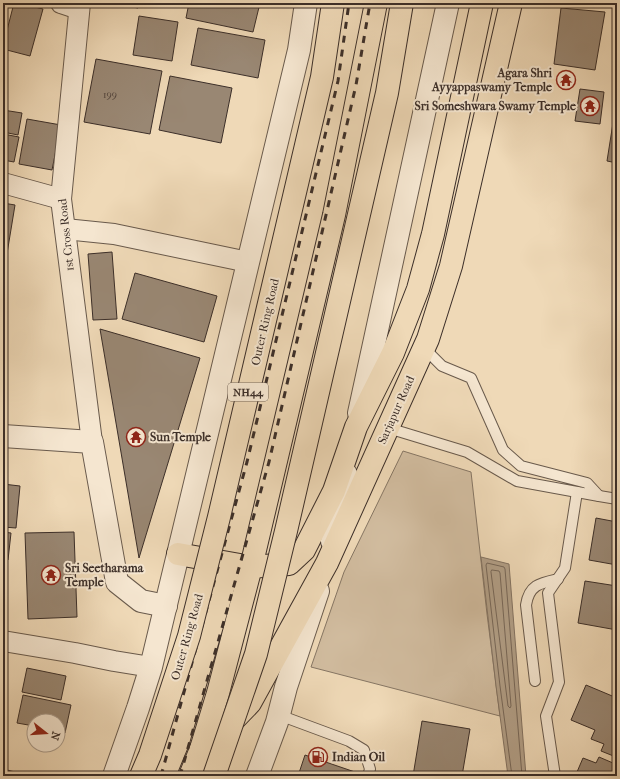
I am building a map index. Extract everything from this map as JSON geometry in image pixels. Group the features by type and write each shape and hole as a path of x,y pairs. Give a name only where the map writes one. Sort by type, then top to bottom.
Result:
{"main road":[{"name":"Outer Ring Road","path":"141,776 150,755 189,636 219,517 322,77 333,3"},
{"path":"202,749 251,567 334,215 376,3"},
{"path":"214,776 256,654 286,531 387,93 402,3"},
{"path":"178,554 251,567 288,564 304,550 334,491 356,427 393,352 418,289 433,234 482,3"},
{"name":"Sarjapur Road","path":"190,776 202,749 225,729 250,703 327,563 428,339 451,266 511,3"},
{"path":"164,776 178,742 230,564"}],"street":[{"path":"114,776 151,666 166,606 299,50 306,3"},
{"path":"257,776 279,715 286,687 327,563 448,3"},
{"name":"1st Cross Road","path":"73,5 61,199 92,442"},
{"path":"3,183 61,199"},
{"path":"65,229 114,234 248,262"},
{"path":"3,436 92,442 117,582 141,601 166,606"},
{"path":"3,641 114,661 151,666"}],"lane":[{"path":"424,348 442,366 471,378 503,450 521,466 586,483 599,496"},
{"path":"388,428 467,452 516,481 617,499"},
{"path":"555,776 546,716 559,682 548,593 565,568 578,492"},
{"path":"535,681 526,605 527,597 536,585 558,579"},
{"path":"279,715 349,741 364,750 370,769 368,776"}],"shaded area":[{"path":"403,451 471,472 500,716 311,667 344,572"}],"water":[{"path":"481,557 509,564 526,776 508,776"}],"building":[{"path":"3,3 9,3 3,25"},
{"path":"14,3 43,9 30,56 3,49"},
{"path":"110,3 139,3 138,8"},
{"path":"189,3 260,3 253,32 186,18"},
{"path":"561,8 605,12 595,70 554,64"},
{"path":"139,16 178,22 172,61 133,55"},
{"path":"198,28 265,40 258,78 191,65"},
{"path":"96,59 162,71 150,134 84,122"},
{"path":"170,76 232,88 221,143 159,130"},
{"name":"Sri Someshwara Swamy Temple","path":"580,89 604,92 600,124 575,121"},
{"path":"617,104 617,163 607,161"},
{"path":"3,110 22,113 18,135 3,132"},
{"path":"27,119 61,125 52,170 19,164"},
{"path":"3,134 19,137 14,162 3,160"},
{"path":"3,203 15,205 4,272 3,272"},
{"path":"112,252 117,319 93,320 88,254"},
{"path":"135,273 217,296 204,342 122,319"},
{"path":"100,329 200,358 139,558"},
{"path":"3,484 20,486 16,528 3,527"},
{"path":"596,518 617,522 617,565 589,560"},
{"path":"3,532 11,533 8,560 3,559"},
{"name":"Sri Seetharama Temple","path":"74,532 77,617 28,619 25,533"},
{"path":"585,581 617,586 617,630 578,623"},
{"path":"27,668 66,676 61,700 22,692"},
{"path":"586,685 617,698 617,776 580,776 581,774 577,772 583,758 596,763 599,757 613,763 616,757 601,751 604,744 591,739 595,730 571,720"},
{"path":"23,695 71,705 66,728 66,713 26,713 26,725 17,723"},
{"path":"422,721 470,729 462,776 413,776"},
{"path":"305,755 355,772 353,776 298,776"},
{"path":"3,769 19,773 19,776 3,776"}],"railway":[{"path":"161,776 247,462 338,81 349,3"},
{"path":"180,776 269,462 356,85 370,3"}],"place":[{"name":"Agara Shri Ayyappaswamy Temple","path":"566,80"},
{"name":"Sri Someshwara Swamy Temple","path":"590,106"},
{"name":"Sun Temple","path":"136,437"},
{"name":"Sri Seetharama Temple","path":"51,575"},
{"name":"Indian Oil","path":"318,757"}]}
